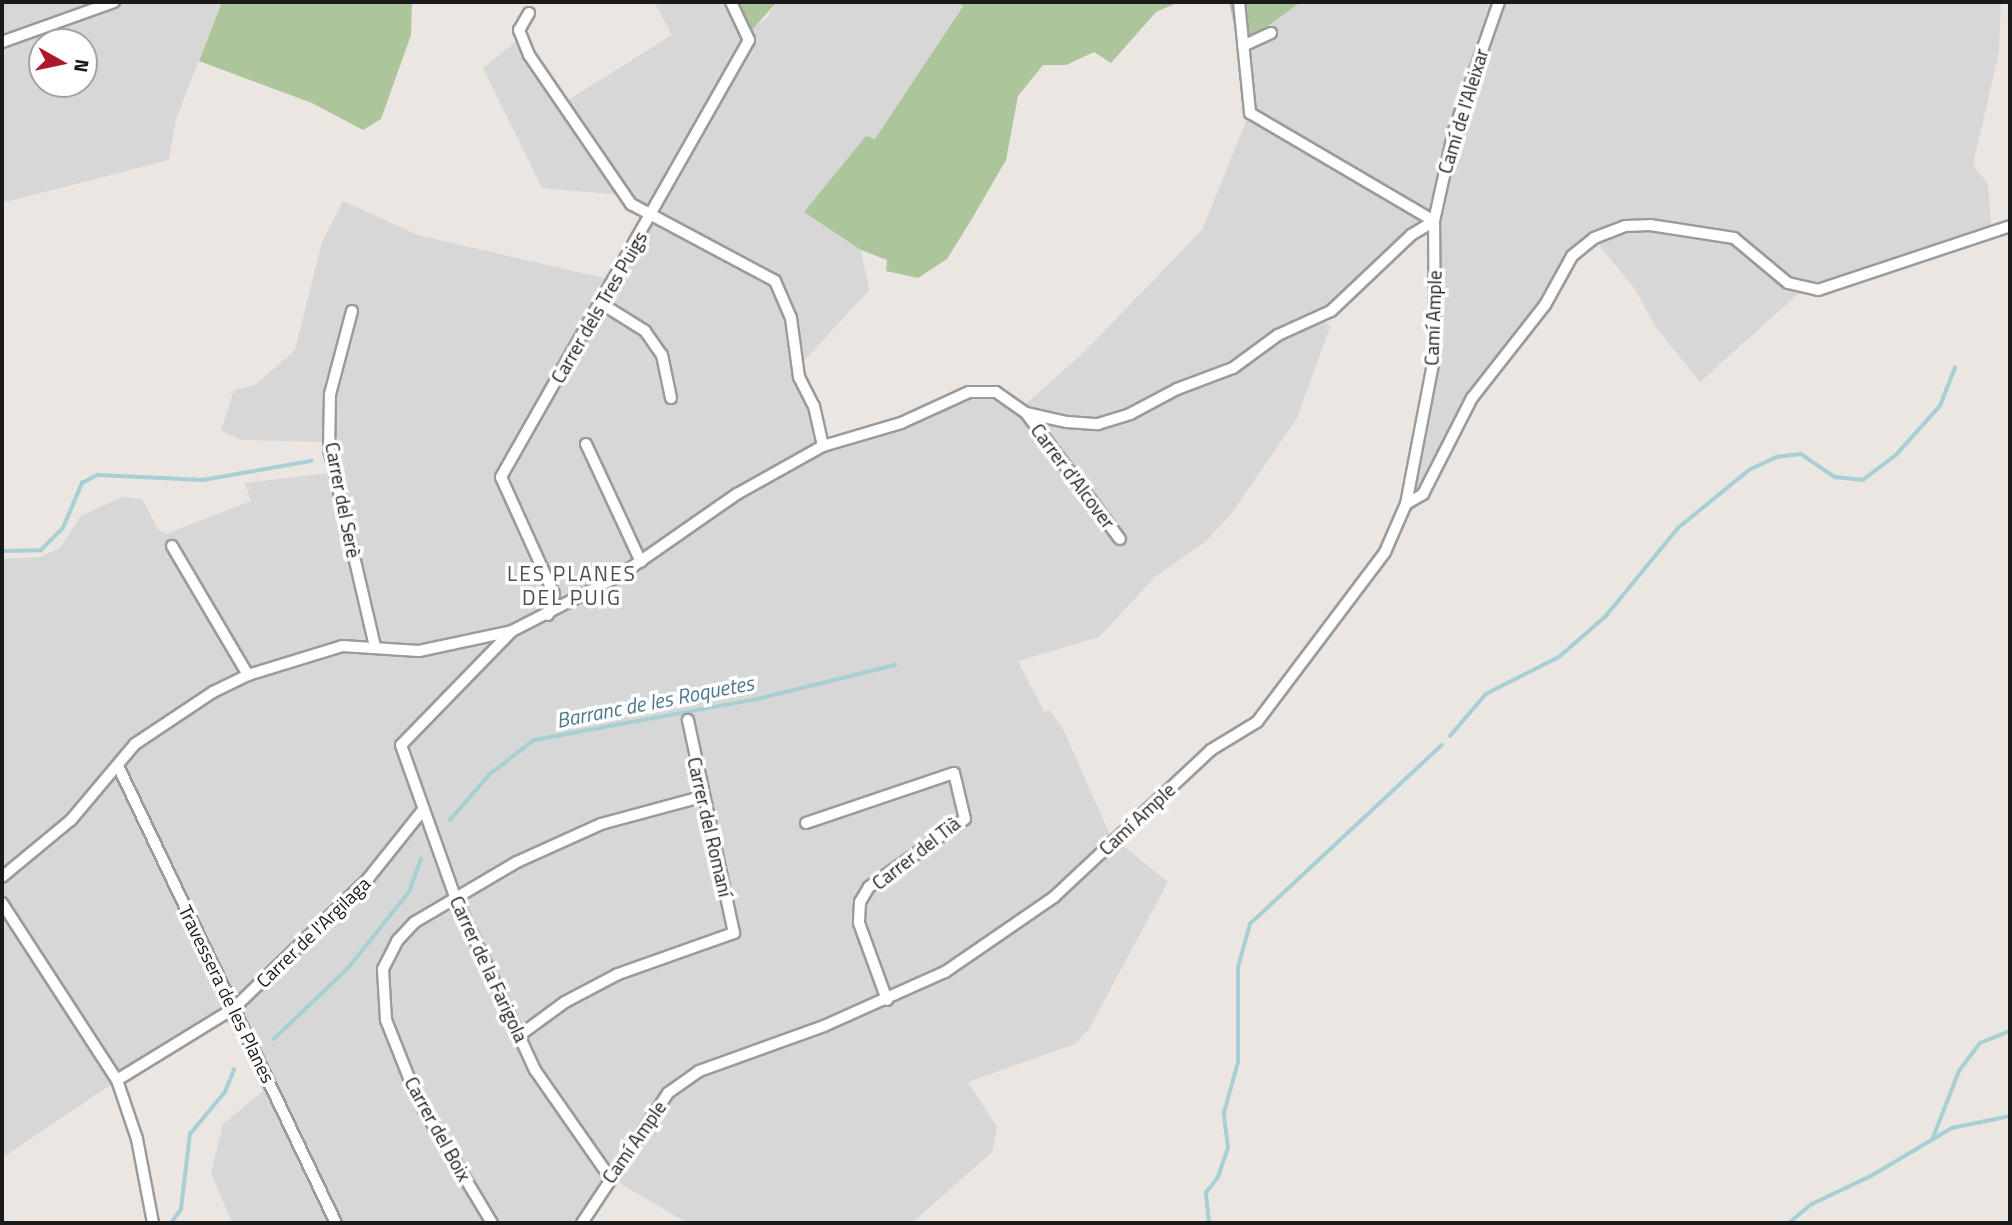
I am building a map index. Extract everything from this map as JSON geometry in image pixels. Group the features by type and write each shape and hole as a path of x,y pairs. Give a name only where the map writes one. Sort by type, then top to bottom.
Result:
{"street":[{"path":"2,42 114,2"},
{"name":"Carrer dels Tres Puigs","path":"547,615 554,605 554,594 501,477 602,304 749,40 731,2"},
{"path":"2,877 71,820 135,744 248,675 342,646 419,651 512,631 547,615 641,562 737,494 823,446 901,423 969,392 986,390 1026,413 1098,424 1233,368 1278,335 1331,311 1410,235 1434,221 1250,113 1239,2"},
{"name":"Camí de l'Aleixar","path":"1434,221 1454,131 1499,2"},
{"path":"530,13 519,30 529,55 605,170 631,204 650,218 737,257 775,281 791,318 799,377 814,406 823,446"},
{"path":"1242,46 1271,33"},
{"name":"Camí Ample","path":"582,1223 609,1176 668,1093 699,1071 887,1000 945,972 1054,897 1211,750 1257,722 1385,551 1406,504 1435,354 1434,221"},
{"path":"1406,504 1423,494 1472,398 1545,305 1572,256 1594,238 1625,226 1650,225 1734,238 1788,284 1818,290 2010,226"},
{"path":"602,304 629,317 651,339 662,355 671,398"},
{"name":"Carrer del Serè","path":"352,311 330,394 329,449 375,647"},
{"name":"Carrer d'Alcover","path":"1026,413 1120,539"},
{"path":"586,444 641,562"},
{"path":"172,546 248,675"},
{"name":"Carrer de la Farigola","path":"512,631 401,745 422,811 455,897 535,1070 609,1176"},
{"name":"Carrer del Romaní","path":"520,1035 565,1002 618,974 734,933 701,797 688,720"},
{"name":"Travessera de les Planes","path":"118,766 336,1223"},
{"name":"Carrer del Tià","path":"807,823 954,773 965,819 869,887 860,902 859,923 887,1000"},
{"name":"Carrer del Boix","path":"492,1223 417,1098 386,1020 382,996 383,969 397,941 415,922 517,862 601,824 701,797"},
{"name":"Carrer de l'Argilaga","path":"117,1080 233,1009 367,880 422,811"},
{"path":"2,903 117,1080 137,1139 153,1223"}],"shaded area":[{"path":"2,2 222,2 176,119 169,160 2,203"},
{"path":"654,2 739,2 748,30 766,19 777,2 956,2 963,5 875,139 805,212 861,250 869,290 802,363 824,444 900,422 986,387 1026,404 1082,354 1202,230 1249,114 1239,47 1301,2 2001,2 1999,52 1973,165 1988,184 1992,235 1819,295 1798,294 1700,382 1655,326 1635,289 1598,244 1591,244 1580,253 1472,402 1438,476 1413,511 1399,508 1434,352 1433,243 1428,234 1420,233 1324,319 1330,327 1297,418 1232,513 1205,542 1156,576 1099,637 1018,661 1044,712 1049,710 1063,729 1110,835 1168,882 1089,1029 1075,1044 968,1082 997,1127 992,1152 912,1223 687,1223 613,1179 590,1223 232,1223 211,1173 223,1124 263,1091 232,1025 221,1022 106,1088 2,1158 2,559 40,557 60,548 81,516 121,497 142,499 158,529 166,534 251,501 245,483 327,473 322,442 241,440 221,431 234,390 255,385 295,350 322,242 343,201 418,235 608,279 643,215 622,195 542,188 483,68 525,34 568,100 672,35"}],"green space":[{"path":"222,2 412,2 411,35 381,119 363,130 312,103 199,61"},
{"path":"739,2 777,2 750,32"},
{"path":"956,2 1179,2 1156,12 1111,63 1094,52 1066,65 1043,65 1018,96 1006,160 970,222 947,259 918,278 886,271 887,260 861,250 804,212 866,136 875,139 963,6"},
{"path":"1229,2 1301,2 1239,47"}],"waterway":[{"path":"1450,736 1486,694 1559,657 1605,617 1678,528 1749,470 1777,457 1801,454 1835,477 1863,480 1896,455 1940,406 1955,368"},
{"path":"2,551 41,550 63,528 82,483 98,475 203,480 311,461"},
{"name":"Barranc de les Roquetes","path":"450,820 490,774 534,740 753,700 895,665"},
{"path":"1209,1223 1206,1193 1218,1177 1228,1148 1224,1113 1238,1062 1238,967 1250,924 1442,745"},
{"name":"Barranc de les Roquetes","path":"274,1039 349,967 409,892 421,859"},
{"path":"1933,1138 1959,1071 1980,1043 2010,1031"},
{"name":"Barranc de les Roquetes","path":"171,1223 181,1209 190,1134 225,1092 234,1070"},
{"path":"1789,1223 1812,1204 1871,1176 1952,1128 2010,1116"}],"district":[{"name":"LES PLANES DEL PUIG","path":"572,585"}]}
